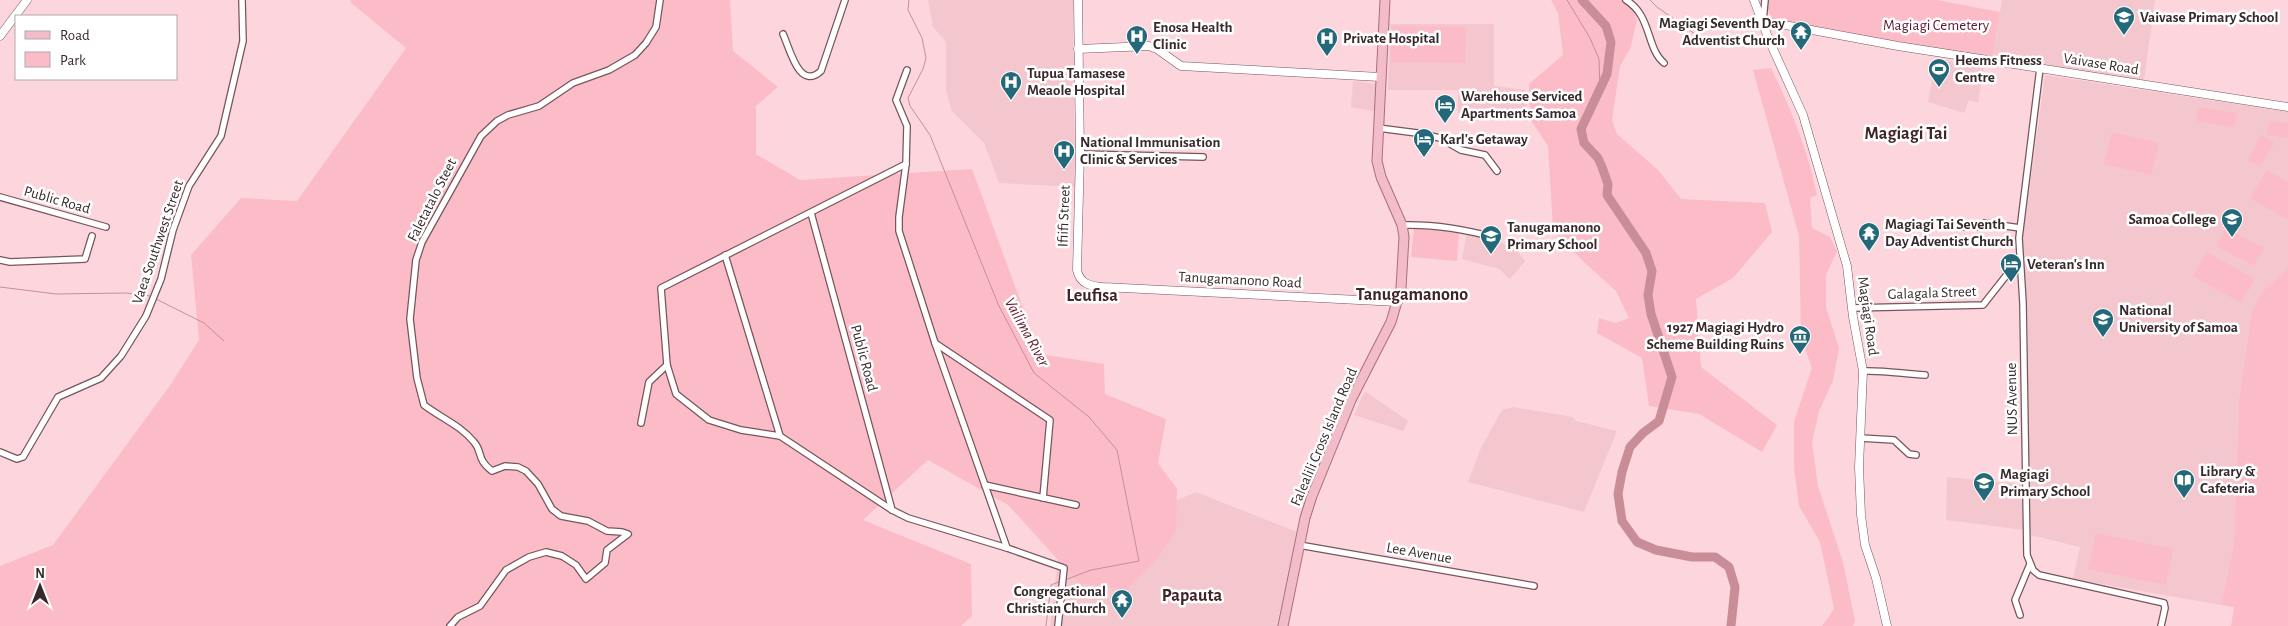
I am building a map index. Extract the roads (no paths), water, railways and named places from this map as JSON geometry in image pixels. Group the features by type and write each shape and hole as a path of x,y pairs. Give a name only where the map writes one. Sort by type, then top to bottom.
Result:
{"main road":[{"path":"16,15 27,0"},
{"name":"Ifiifi Street","path":"1078,0 1080,154 1077,262 1079,277 1082,281"},
{"name":"Falealili Cross Island Road","path":"1283,626 1305,518 1351,400 1391,322 1398,302 1403,273 1404,237 1402,225 1379,170 1378,128 1385,0"},
{"name":"Magiagi Road","path":"1754,0 1772,47 1798,99 1847,266 1863,371 1859,484 1864,537 1887,626"},
{"path":"0,36 15,16"},
{"name":"Vaivase Road","path":"1763,20 1906,47 2288,107"},
{"path":"1078,49 1148,46 1157,49 1180,66 1380,77"},
{"name":"Tanugamanono Road","path":"1082,281 1097,287 1398,302"}],"street":[{"name":"Vaea Southwest Street","path":"0,452 17,458 24,456 58,397 101,378 120,356 146,316 161,278 173,230 189,186 221,136 243,41 242,0"},
{"name":"Faletatalo Steet","path":"450,626 458,617 480,606 506,570 529,557 546,552 562,556 576,565 586,579 605,563 607,550 628,534 607,531 588,521 561,516 552,509 538,484 526,472 518,468 505,466 492,471 481,461 476,443 467,434 455,423 424,405 417,378 410,319 416,260 422,242 481,136 497,121 508,115 539,106 566,87 609,70 636,55 656,27 660,0"},
{"path":"783,34 798,71 805,76 816,75 821,71 845,0"},
{"path":"1626,0 1634,5 1642,17 1658,57 1664,63"},
{"path":"1763,20 1765,0"},
{"name":"NUS Avenue","path":"2030,564 2026,534 2020,228 2040,68"},
{"path":"907,70 896,100 907,126 906,164 899,216 899,231 935,343 1008,548"},
{"path":"1378,128 1440,138 1461,150 1485,155 1497,171"},
{"path":"1080,154 1203,157"},
{"path":"906,164 661,288 667,365 676,394 709,420 741,430 780,436 892,510 908,518 1008,548 1064,568 1058,626"},
{"name":"Public Road","path":"0,197 106,227"},
{"name":"Public Road","path":"811,213 892,510"},
{"path":"1962,227 1976,227 1985,223 2020,228"},
{"path":"1402,225 1424,224 1461,228 1498,238"},
{"name":"Public Road","path":"0,260 10,262 85,259 92,236"},
{"path":"725,255 780,436"},
{"name":"Galagala Street","path":"1852,308 1983,306 2020,258"},
{"path":"935,343 1050,420 1042,498"},
{"path":"641,423 649,382 667,365"},
{"path":"1863,371 1886,370 1898,374 1925,374"},
{"path":"1860,438 1894,440 1909,454 1916,455"},
{"path":"984,485 1076,505"},
{"name":"Lee Avenue","path":"1299,545 1534,586"},
{"path":"2020,615 2016,600 2030,564 2039,575 2164,602 2165,608 2161,626"}],"waterway":[{"name":"Vailima River","path":"909,0 908,10 922,38 926,58 923,69 908,98 910,106 930,135 998,304 1034,373 1089,417 1117,450 1139,561 1091,570 1065,580"},
{"path":"1567,0 1590,38 1599,59 1600,88"},
{"path":"1582,0 1606,26 1611,42 1607,74 1581,129 1584,143 1598,158 1602,167 1608,184 1607,195 1646,253 1652,271 1648,295 1651,314 1672,377 1659,421 1643,433 1630,447 1622,472 1618,494 1622,521 1637,542 1656,550 1692,557 1715,557 1729,567 1735,587 1731,626"},
{"path":"1650,0 1706,42"},
{"path":"0,287 56,294 126,293 150,296"},
{"path":"156,299 204,323 224,341"},
{"name":"Vailima River","path":"1046,626 1051,585 1061,581"}],"place":[{"name":"Vaivase Primary School","path":"2124,36"},
{"name":"Magiagi Seventh Day Adventist Church","path":"1801,51"},
{"name":"Enosa Health Clinic","path":"1137,55"},
{"name":"Private Hospital","path":"1327,57"},
{"name":"Heems Fitness Centre","path":"1939,88"},
{"name":"Tupua Tamasese Meaole Hospital","path":"1011,101"},
{"name":"Warehouse Serviced Apartments Samoa","path":"1445,124"},
{"name":"Karl's Getaway","path":"1424,158"},
{"name":"National Immunisation Clinic & Services","path":"1064,170"},
{"name":"Samoa College","path":"2232,238"},
{"name":"Magiagi Tai Seventh Day Adventist Church","path":"1869,252"},
{"name":"Tanugamanono Primary School","path":"1491,255"},
{"name":"Veteran's Inn","path":"2011,283"},
{"name":"National University of Samoa","path":"2103,338"},
{"name":"1927 Magiagi Hydro Scheme Building Ruins","path":"1800,355"},
{"name":"Library & Cafeteria","path":"2184,499"},
{"name":"Magiagi Primary School","path":"1984,502"},
{"name":"Congregational Christian Church","path":"1122,619"}],"district":[{"name":"Magiagi Tai","path":"1906,134"},
{"name":"Tanugamanono","path":"1412,295"},
{"name":"Leufisa","path":"1092,296"},
{"name":"Papauta","path":"1192,596"}],"park label":[{"name":"Magiagi Cemetery","path":"1936,25"}]}
